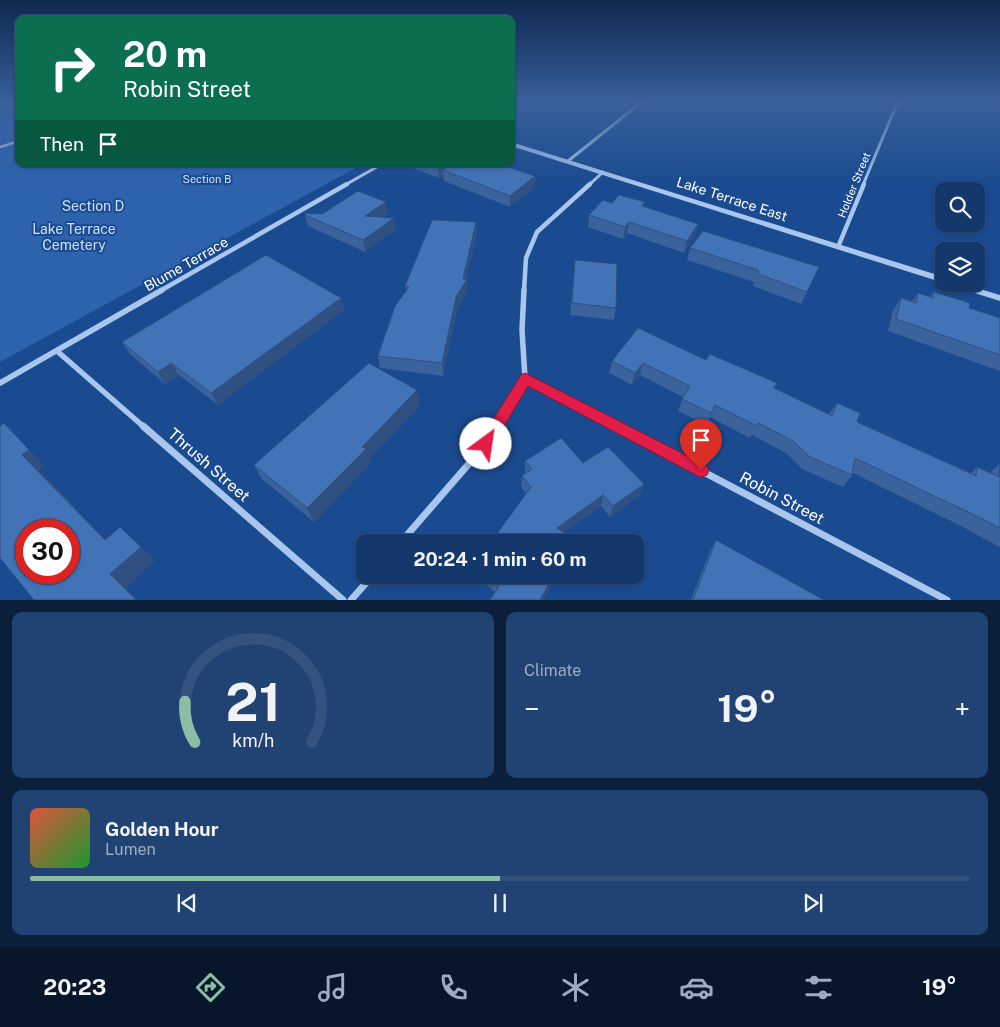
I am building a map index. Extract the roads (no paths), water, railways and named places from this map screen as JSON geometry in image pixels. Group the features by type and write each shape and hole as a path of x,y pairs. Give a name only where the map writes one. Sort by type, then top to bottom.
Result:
{"street":[{"path":"568,161 608,129"},
{"name":"Holder Street","path":"838,247 886,129"},
{"name":"Lake Terrace East","path":"515,145 935,277"},
{"name":"Blume Terrace","path":"0,383 377,167"},
{"path":"408,534 486,444 525,378 522,330 526,258 537,232 603,172"},
{"path":"981,292 1000,298"},
{"name":"Thrush Street","path":"57,351 343,600"},
{"name":"Robin Street","path":"525,378 947,600"},
{"path":"351,600 364,584"}],"lane":[{"path":"0,147 15,142"}],"park label":[{"name":"Section B","path":"207,179"},
{"name":"Section D","path":"93,206"},
{"name":"Lake Terrace Cemetery","path":"74,237"}]}
